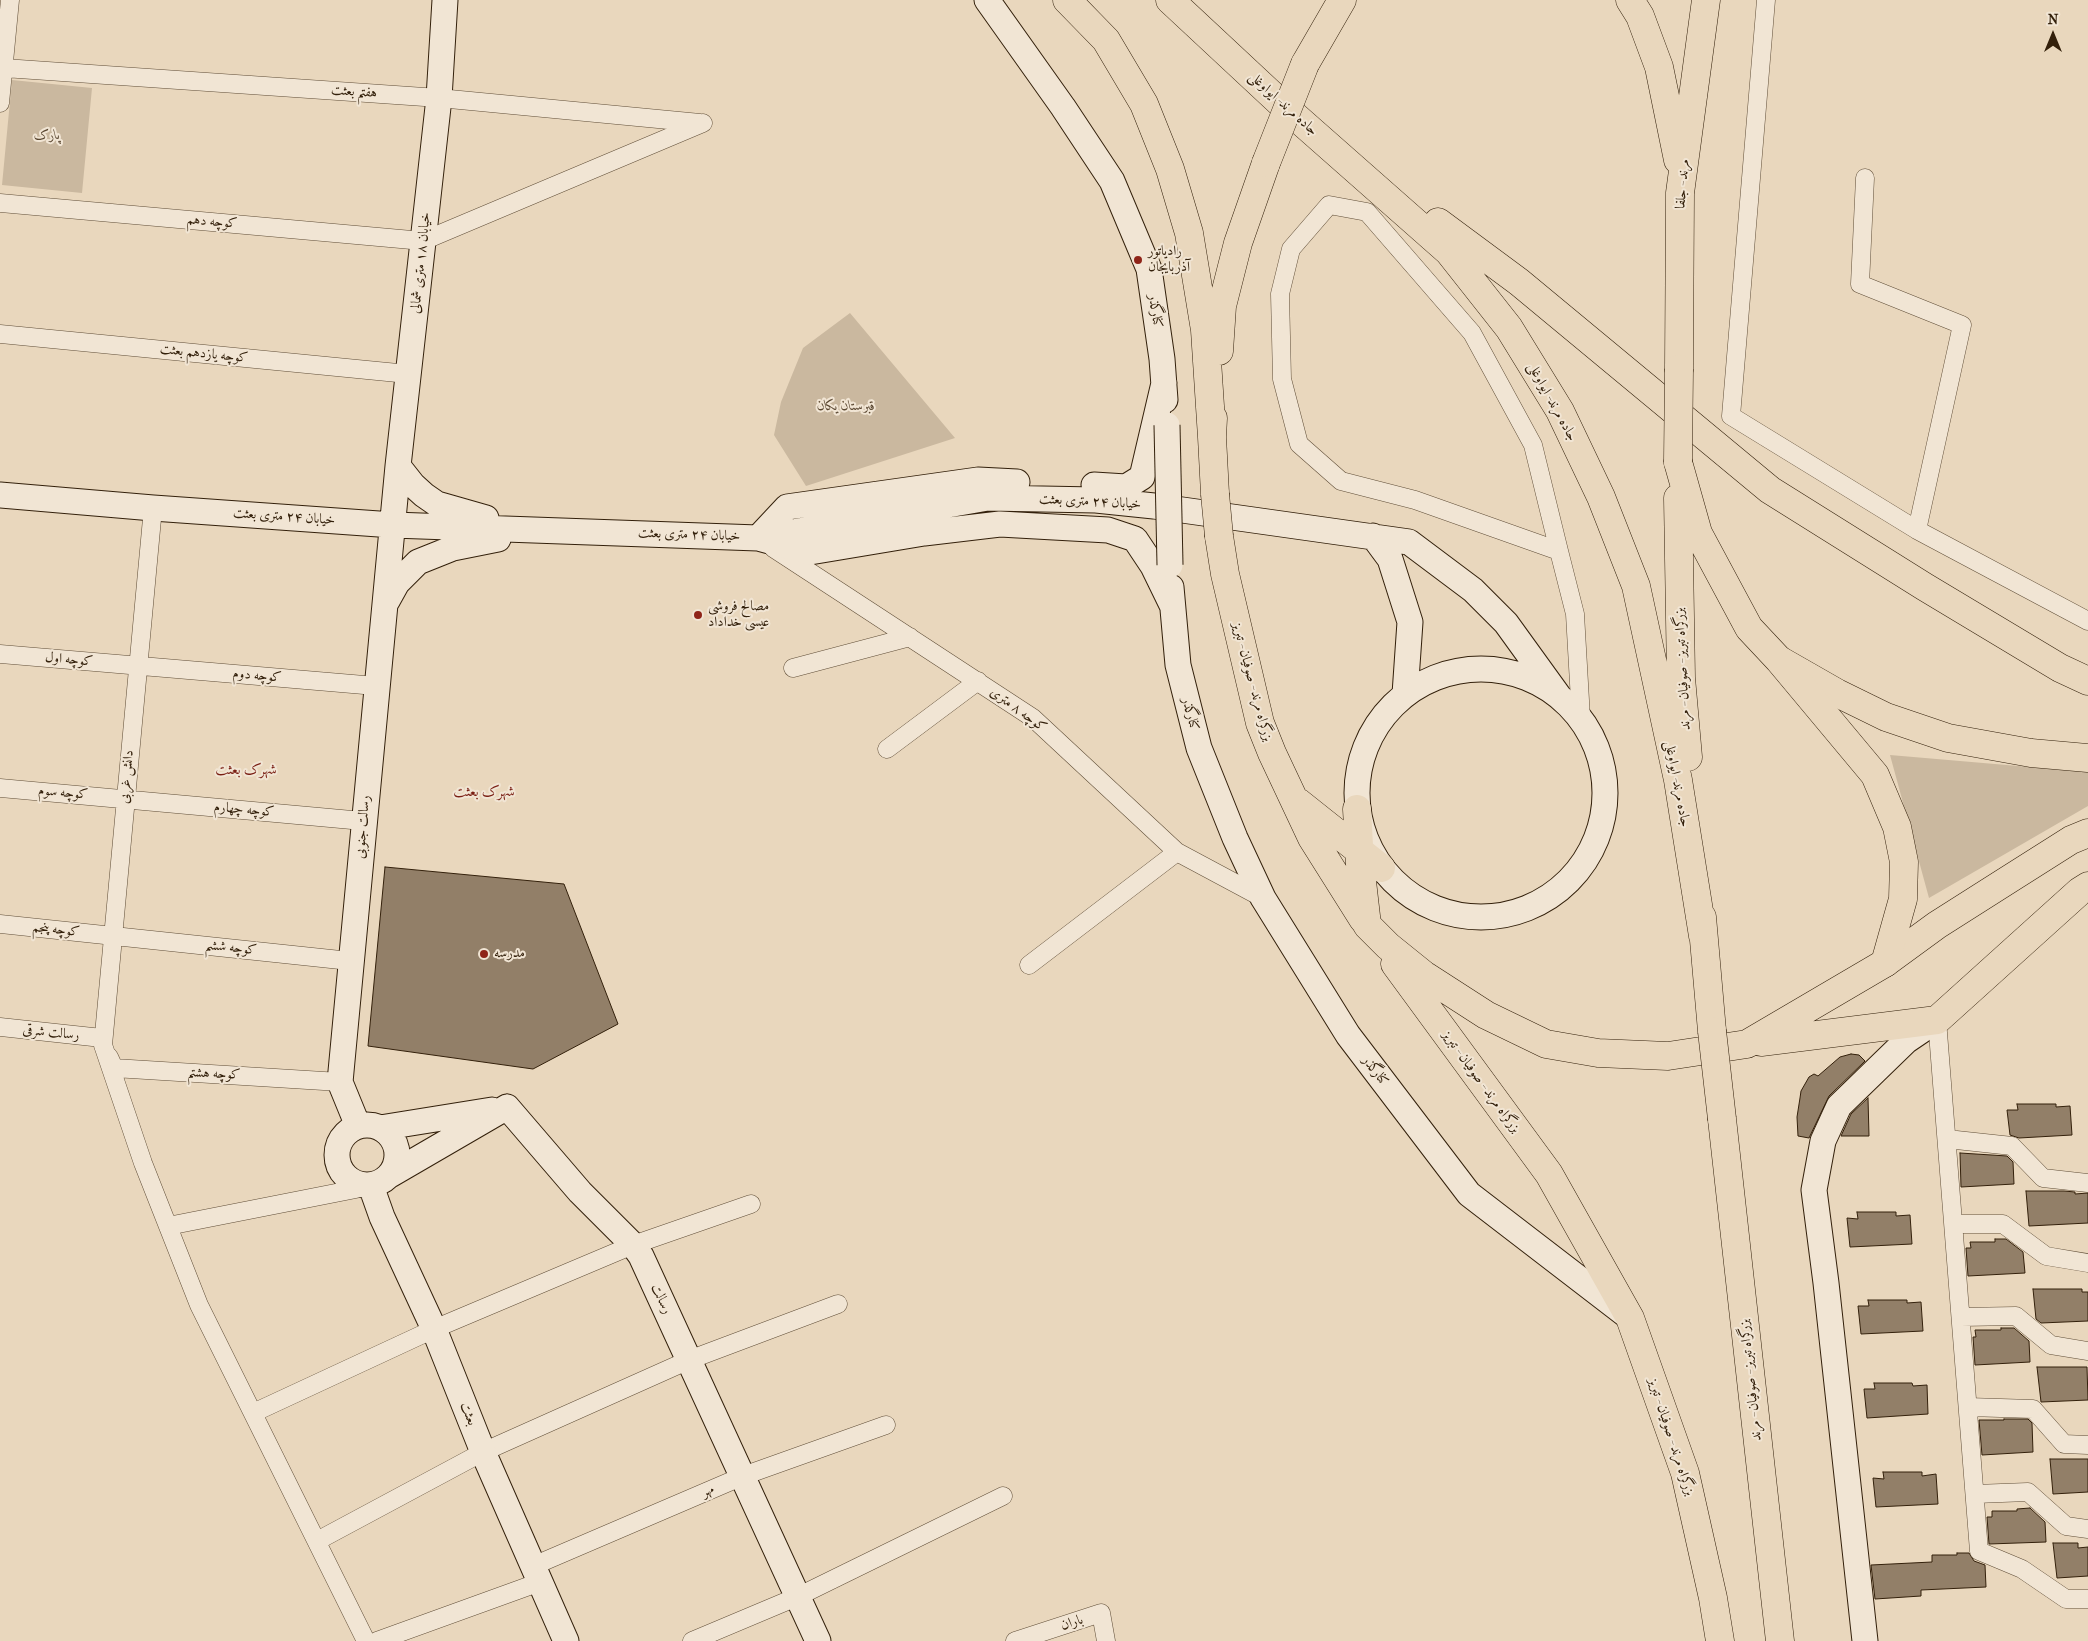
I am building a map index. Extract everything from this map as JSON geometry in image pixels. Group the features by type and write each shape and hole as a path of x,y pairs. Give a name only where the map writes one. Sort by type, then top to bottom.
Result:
{"main road":[{"path":"1067,0 1106,40 1144,104 1170,169 1188,233 1205,330 1212,437"},
{"name":"جاده مرند- ایواوغلی","path":"1170,0 1288,110 1449,252 1509,328 1560,410 1601,497 1636,586 1678,780 1703,936"},
{"path":"1630,0 1640,16 1659,67 1682,178"},
{"name":"مرند - جلفا","path":"1678,462 1680,194 1706,0"},
{"path":"1212,437 1222,306 1238,243 1266,163 1306,64 1342,1"},
{"path":"1288,110 1519,282 1770,490 1925,587 2060,668 2088,681"},
{"name":"بزرگراه مرند - صوفیان - تبریز","path":"1212,437 1215,494 1225,574 1260,723 1291,796 1312,838 1367,925 1549,1174 1630,1318 1685,1473 1713,1598 1720,1641"},
{"path":"1678,462 1698,533 1749,628 1779,660 1875,775 1897,828 1904,862 1903,899 1885,963"},
{"name":"بزرگراه تبریز - صوفیان - مرند","path":"1678,462 1681,678 1703,936 1780,1641"},
{"path":"1779,660 1837,693 1886,717 1948,738 2031,753 2088,758"},
{"path":"1291,796 1382,868"},
{"path":"1357,809 1359,851 1367,925 1388,946 1424,975 1486,1014 1546,1044 1598,1053 1668,1056 1937,1020 2080,891 2088,886"},
{"path":"1747,1044 1885,963 1937,925 2010,878 2071,840 2088,833"}],"street":[{"path":"0,103 10,0"},
{"name":"خیابان ۱۸ متری شمالی","path":"393,525 439,98 445,0"},
{"name":"کنارگذر","path":"987,0 1063,107 1112,181 1149,269 1164,383 1167,425 1170,565 1178,665 1199,748 1235,838 1263,898 1348,1035 1469,1194 1630,1318"},
{"path":"1766,0 1731,416 1917,530 2088,621"},
{"name":"هفتم بعثت","path":"4,68 439,98 703,124 423,241"},
{"path":"1865,178 1860,284 1962,325 1917,530"},
{"name":"کوچه دهم","path":"0,203 423,241"},
{"path":"1559,551 1415,500 1341,481 1299,444 1282,379 1280,294 1291,249 1329,205 1367,212 1472,333 1533,445 1575,614 1580,718"},
{"name":"کوچه یازدهم بعثت","path":"0,334 408,374"},
{"path":"1164,383 1142,478 1126,487 978,480 825,501 787,507 758,538 810,552 924,533 1000,524 1108,530 1136,539 1153,566 1172,605"},
{"path":"398,466 413,485 437,504 534,530"},
{"name":"خیابان ۲۴ متری بعثت","path":"0,494 153,508 393,525 758,538 988,498 1106,501 1408,542 1473,590 1506,623 1558,695"},
{"name":"دانش غربی","path":"103,1042 153,508"},
{"name":"رسالت جنوبی","path":"381,1180 396,1166 398,1154 395,1144 389,1134 369,1127 340,1082 363,821 393,525"},
{"path":"384,606 396,583 407,571 430,556 453,548 534,530"},
{"path":"1373,536 1390,559 1410,622 1405,694"},
{"name":"کوچه ۸ متری","path":"758,538 1033,718 1177,852 1263,898"},
{"path":"793,668 910,637"},
{"name":"کوچه اول","path":"0,654 138,665"},
{"name":"کوچه دوم","path":"138,665 376,686"},
{"path":"1465,670 1498,670 1529,678 1558,695 1580,718 1597,746 1605,777 1605,810 1596,841 1580,869 1557,892 1528,908 1497,917 1464,916 1433,908 1404,892 1382,868 1365,840 1357,809 1357,776 1365,745 1382,717 1405,694 1433,678 1465,670"},
{"path":"887,749 978,681"},
{"name":"کوچه سوم","path":"0,788 125,799"},
{"name":"کوچه چهارم","path":"125,799 363,821"},
{"path":"1029,965 1177,852"},
{"name":"کوچه پنجم","path":"0,924 112,936"},
{"name":"کوچه ششم","path":"112,936 350,961"},
{"path":"1864,1641 1826,1283 1814,1190 1823,1141 1839,1106 1906,1040 1937,1020 1979,1551 2022,1569 2066,1599 2088,1599"},
{"name":"رسالت شرقی","path":"0,1027 103,1042"},
{"path":"103,1042 143,1163 199,1305 366,1641"},
{"name":"کوچه هشتم","path":"103,1042 114,1068 340,1082"},
{"path":"507,1107 381,1180 360,1185 350,1180 342,1172 337,1162 337,1150 341,1140 348,1132 369,1127 507,1107"},
{"name":"رسالت","path":"507,1107 580,1192 633,1245 641,1256 799,1596 818,1641"},
{"path":"1947,1139 2012,1146 2043,1178 2088,1183"},
{"path":"168,1226 381,1180"},
{"name":"بعثت","path":"381,1180 382,1217 434,1329 483,1452 566,1641"},
{"path":"253,1413 434,1329 633,1245 752,1204"},
{"path":"1954,1224 2003,1224 2046,1256 2088,1263"},
{"path":"317,1541 483,1452 689,1360 838,1304"},
{"path":"1961,1317 2016,1316 2051,1345 2088,1351"},
{"path":"1968,1407 2033,1409 2064,1444 2088,1445"},
{"name":"مهر","path":"377,1641 537,1574 743,1476 886,1425"},
{"path":"1975,1494 2028,1492 2066,1526 2088,1529"},
{"path":"692,1641 799,1596 1003,1496"},
{"name":"باران","path":"1015,1641 1101,1613 1106,1641"}],"green space":[{"name":"پارک","path":"12,80 92,88 82,193 2,185"},
{"name":"قبرستان یکان","path":"850,313 955,438 806,486 774,435 781,402 803,348"},
{"path":"1890,755 2088,772 2088,806 1929,898"}],"building":[{"name":"مدرسه","path":"385,867 564,884 618,1024 533,1069 368,1046"},
{"path":"1851,1054 1859,1055 1865,1061 1829,1096 1809,1138 1798,1136 1797,1117 1801,1091 1809,1077 1814,1074 1818,1076 1840,1057"},
{"path":"1868,1098 1869,1136 1841,1136 1851,1114"},
{"path":"2017,1104 2056,1104 2056,1107 2070,1106 2072,1135 2019,1138 2010,1135 2007,1110 2018,1110"},
{"path":"1960,1153 2007,1156 2013,1162 2014,1184 1961,1187"},
{"path":"2026,1191 2088,1193 2088,1223 2029,1226"},
{"path":"1857,1212 1896,1212 1896,1216 1910,1215 1912,1244 1850,1247 1847,1218 1858,1219"},
{"path":"1995,1239 2006,1239 2023,1252 2025,1273 1968,1276 1966,1248 1971,1248 1970,1242 1995,1242"},
{"path":"2033,1289 2082,1289 2082,1292 2088,1292 2088,1321 2041,1323 2036,1319"},
{"path":"1868,1300 1907,1300 1907,1303 1921,1302 1923,1331 1861,1334 1858,1306 1869,1306"},
{"path":"2001,1328 2014,1328 2029,1341 2030,1362 1975,1365 1973,1337 1976,1337 1975,1330 2001,1330"},
{"path":"2037,1367 2087,1367 2088,1400 2041,1402"},
{"path":"1874,1383 1912,1383 1913,1386 1927,1385 1928,1414 1867,1418 1864,1389 1875,1389"},
{"path":"2028,1419 2032,1423 2033,1452 1982,1455 1979,1420"},
{"path":"2050,1459 2088,1459 2088,1492 2053,1494"},
{"path":"1883,1472 1922,1472 1922,1476 1936,1474 1938,1504 1876,1507 1873,1478 1884,1479"},
{"path":"2030,1508 2045,1522 2046,1542 1989,1544 1987,1517 1992,1517 1992,1511 2017,1511 2017,1509"},
{"path":"2053,1543 2078,1543 2078,1548 2088,1547 2088,1576 2057,1578"},
{"path":"1957,1553 1969,1553 1974,1561 1985,1565 1986,1587 1921,1590 1921,1596 1875,1599 1871,1565 1932,1562 1932,1555 1957,1555"}],"place":[{"name":"رادیاتور آذربایجان","path":"1138,260"},
{"name":"مصالح فروشی عیسی خداداد","path":"698,615"},
{"name":"مدرسه","path":"484,954"}],"district":[{"name":"شهرک بعثت","path":"246,770"},
{"name":"شهرک بعثت","path":"484,792"}]}
